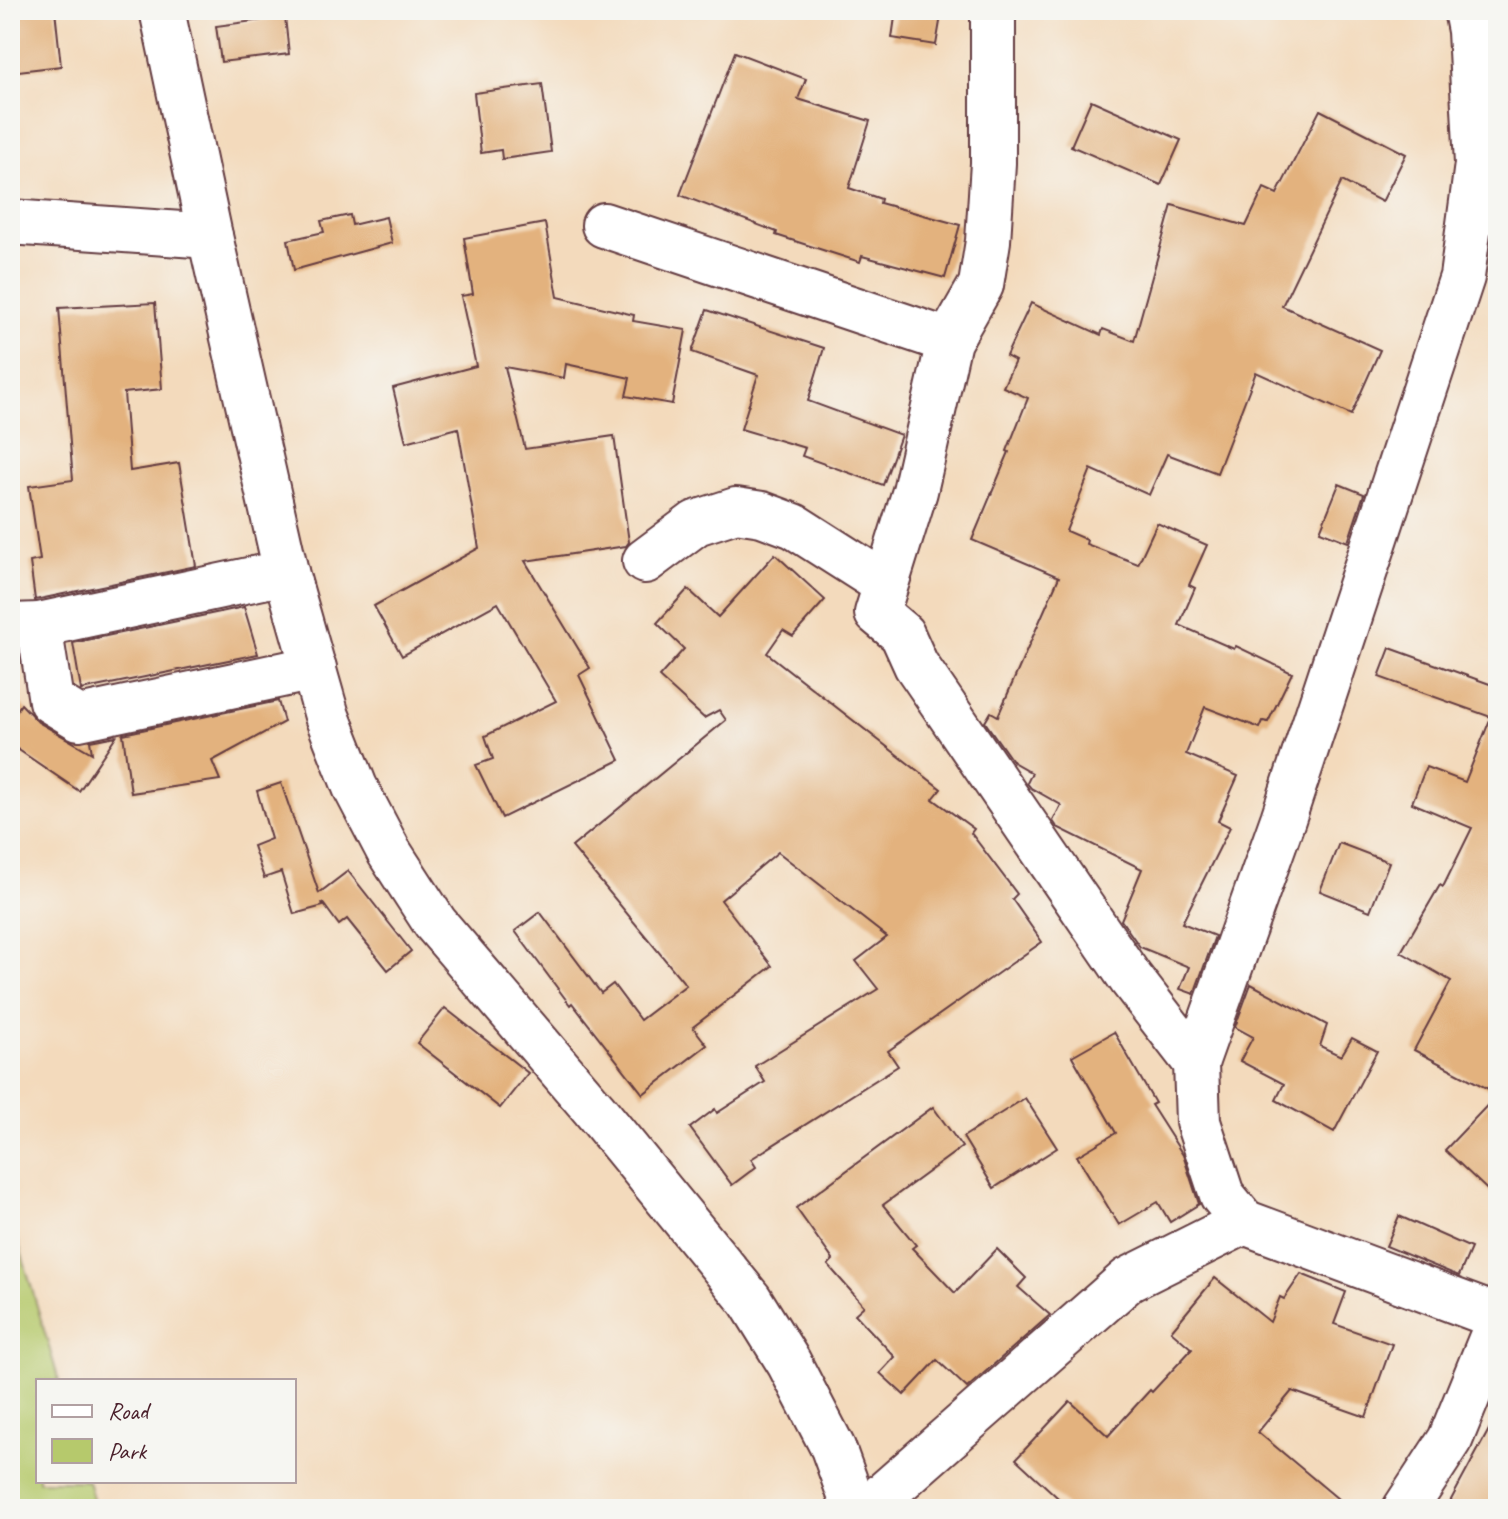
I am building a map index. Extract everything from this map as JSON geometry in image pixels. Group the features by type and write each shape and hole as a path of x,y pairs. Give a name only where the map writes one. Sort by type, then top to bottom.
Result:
{"street":[{"path":"162,10 286,572 327,716 355,787 389,852 435,923 594,1109 750,1300 789,1363 833,1448 855,1509"},
{"path":"993,10 993,163 988,241 981,285 949,341 915,491 877,613 902,634 916,665 1049,863 1131,979 1196,1063"},
{"path":"1405,1509 1450,1440 1498,1319 1244,1222 1222,1195 1198,1122 1196,1063 1283,819 1462,277 1477,164 1470,31 1466,10"},
{"path":"10,222 210,236"},
{"path":"604,225 949,341"},
{"path":"645,561 696,523 736,510 762,514 794,526 885,584"},
{"path":"286,572 25,626 51,701 79,718 314,668"},
{"path":"867,1509 1128,1280 1244,1222"}],"green space":[{"path":"10,1214 58,1379 36,1379 36,1483 89,1483 96,1509 10,1509"}],"building":[{"path":"10,10 55,10 61,66 10,72"},
{"path":"896,10 942,10 936,45 892,38"},
{"path":"285,17 289,54 221,62 216,26"},
{"path":"735,52 806,79 798,99 870,121 849,188 881,199 880,203 960,225 945,278 862,256 860,262 776,235 777,232 680,195"},
{"path":"542,84 551,152 502,159 501,150 481,153 474,93"},
{"path":"1091,100 1181,140 1161,185 1071,146"},
{"path":"1320,110 1406,154 1382,202 1342,181 1282,306 1380,350 1351,415 1256,372 1217,473 1167,454 1149,495 1091,469 1066,531 1087,540 1086,544 1138,564 1157,523 1207,545 1189,585 1195,588 1179,625 1234,649 1236,646 1292,673 1268,722 1263,721 1260,728 1205,707 1186,754 1238,776 1218,821 1230,827 1182,923 1215,936 1194,994 1180,989 1189,967 1140,947 1121,920 1142,869 1057,827 1053,821 1061,805 1031,788 1027,783 1032,773 1013,762 985,722 991,712 998,716 1059,577 972,540 1028,398 1003,387 1015,361 1006,356 1031,303 1101,335 1103,329 1134,341 1172,205 1246,226 1264,188 1277,194"},
{"path":"350,215 352,225 386,217 392,243 294,270 288,240 324,232 321,221"},
{"path":"545,223 558,297 634,315 633,321 686,330 672,404 626,396 630,378 566,364 564,378 505,367 525,449 614,436 629,542 626,546 525,561 590,668 579,675 620,760 502,818 476,765 493,759 485,736 556,701 498,603 402,656 374,606 479,548 458,428 406,442 393,388 476,366 461,296 473,294 464,238"},
{"path":"155,303 162,389 124,393 130,471 179,463 196,566 35,600 30,562 40,560 29,486 73,480 59,308"},
{"path":"707,310 824,348 808,401 901,435 883,485 802,456 805,448 741,429 758,375 692,352"},
{"path":"1339,484 1364,494 1348,542 1320,531"},
{"path":"775,554 825,600 793,636 783,630 767,653 941,789 933,799 974,829 971,833 1017,894 1012,899 1042,942 888,1051 898,1066 751,1159 756,1167 732,1185 690,1128 715,1109 717,1113 765,1082 755,1066 878,989 856,961 887,937 778,852 721,900 772,966 693,1027 707,1045 643,1094 572,1003 570,1005 515,931 540,912 601,993 613,984 640,1020 686,985 572,847 726,720 719,710 704,718 659,677 684,649 657,623 688,589 718,617"},
{"path":"244,607 258,654 81,690 73,643"},
{"path":"1390,648 1498,687 1498,1094 1414,1050 1451,981 1401,952 1440,885 1443,887 1472,828 1412,803 1426,767 1465,782 1491,717 1379,677"},
{"path":"278,701 284,722 212,761 220,780 131,793 123,734"},
{"path":"21,704 38,722 92,753 90,741 116,736 79,791 10,744 10,721"},
{"path":"281,783 319,893 348,871 411,951 388,970 347,919 339,925 322,902 323,906 294,914 281,872 264,878 253,846 271,839 257,791"},
{"path":"1339,843 1389,862 1370,911 1320,891"},
{"path":"1251,984 1327,1025 1320,1046 1341,1056 1352,1038 1377,1051 1334,1132 1276,1100 1284,1084 1240,1061 1253,1037 1235,1027"},
{"path":"445,1008 528,1073 500,1108 417,1043"},
{"path":"1114,1032 1155,1103 1151,1105 1183,1155 1199,1204 1170,1222 1158,1202 1119,1225 1077,1156 1116,1133 1072,1056"},
{"path":"1498,1094 1498,1200 1445,1150"},
{"path":"1025,1098 1057,1148 994,1188 963,1137"},
{"path":"933,1107 962,1147 883,1205 916,1245 912,1248 955,1293 997,1249 1026,1278 1018,1287 1050,1315 967,1388 937,1360 904,1395 880,1373 895,1357 855,1314 864,1306 828,1265 833,1260 796,1208"},
{"path":"1399,1216 1471,1248 1459,1276 1386,1246"},
{"path":"1301,1274 1346,1292 1334,1324 1392,1344 1366,1417 1292,1391 1258,1432 1350,1509 1070,1509 1016,1459 1070,1401 1108,1436 1192,1349 1171,1331 1215,1278 1270,1322 1280,1297 1284,1299"},
{"path":"1498,1413 1498,1509 1446,1509"}]}
